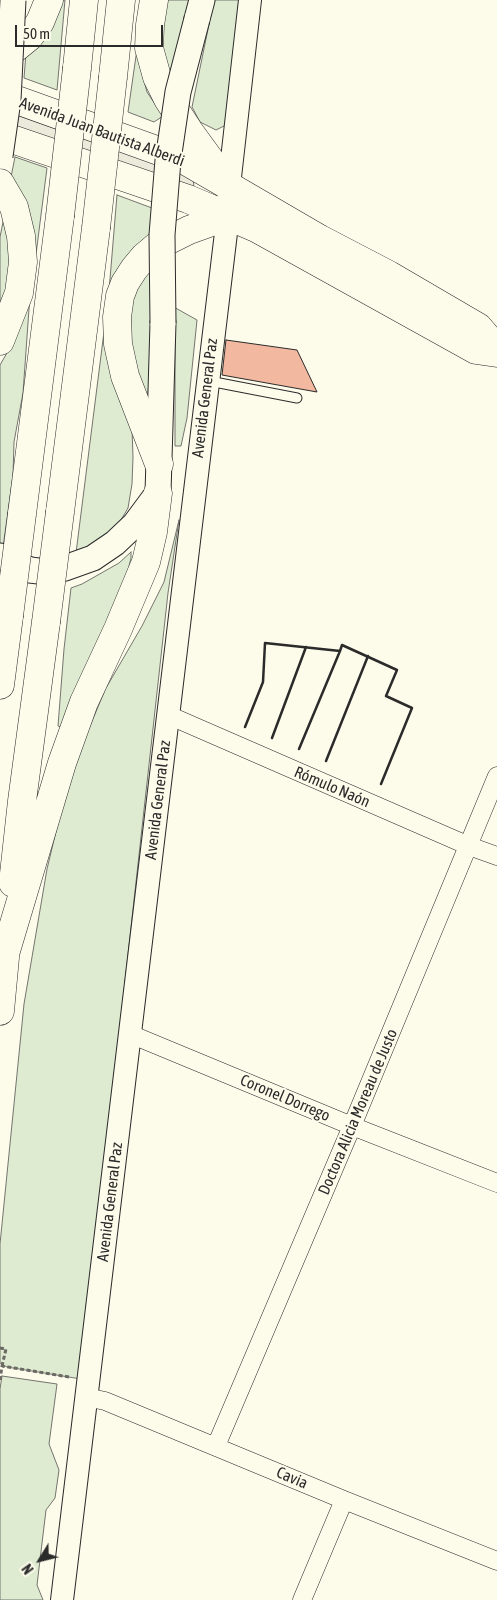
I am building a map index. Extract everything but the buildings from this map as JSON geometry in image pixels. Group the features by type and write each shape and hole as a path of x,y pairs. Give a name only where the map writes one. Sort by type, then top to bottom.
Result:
{"main road":[{"path":"0,156 8,100 13,0"},
{"path":"0,58 29,37 40,22 49,0"},
{"path":"0,684 60,216 84,0"},
{"path":"0,1011 22,801 96,228 121,0"},
{"path":"154,0 149,48 157,77 168,99 189,131 229,186"},
{"path":"5,954 62,764 84,702 118,629 146,562 153,532 158,493 163,323 162,235 168,160 178,92 200,9"},
{"name":"Avenida Juan Bautista Alberdi","path":"0,94 184,160 320,239 389,275 478,327 497,349"},
{"name":"Avenida Juan Bautista Alberdi","path":"0,135 188,199 258,229 476,350 497,353"},
{"path":"0,183 14,207 21,236 23,262 19,293 0,341"},
{"path":"159,464 125,376 118,344 117,317 120,296 125,283 134,270 144,257 157,246 189,230 228,216"},
{"path":"0,556 30,570 47,572 93,558 115,543 136,524 158,493"}],"street":[{"name":"Avenida General Paz","path":"62,1600 228,216 229,186 250,0"},
{"name":"Rómulo Naón","path":"168,715 469,846 497,856"},
{"name":"Doctora Alicia Moreau de Justo","path":"216,1446 352,1126 497,776"},
{"name":"Coronel Dorrego","path":"130,1034 352,1126 497,1183"},
{"name":"Cavia","path":"87,1388 105,1401 497,1561"},
{"path":"302,1600 344,1500"}],"lane":[{"path":"207,381 297,398"}],"path":[{"path":"0,1348 6,1349 0,1380"},
{"path":"2,1366 87,1388"}],"green space":[{"path":"60,0 65,0 57,90 24,78 26,53"},
{"path":"165,0 189,0 171,83 164,69 160,33"},
{"path":"214,0 239,0 226,125 216,130 200,122 192,107"},
{"path":"138,42 140,66 147,92 163,116 154,122 128,112"},
{"path":"15,157 47,168 29,309 23,393 14,442 13,475 3,547 0,544 0,365 11,346 11,177"},
{"path":"117,195 152,208 150,239 108,303"},
{"path":"5,212 14,272 0,319 0,237"},
{"path":"150,264 151,333 147,418 126,345 131,295"},
{"path":"172,306 197,320 187,418 181,446 175,446 175,333"},
{"path":"105,324 132,428 132,484 128,508 114,532 76,553"},
{"path":"179,520 168,593 81,1379 7,1367 0,1363 0,1244 24,1004 47,869 70,773 106,688 142,626 164,582"},
{"path":"131,552 125,583 64,728 58,726 71,588 82,584 119,563"},
{"path":"2,1376 57,1384 49,1444 59,1470 55,1498 46,1510 37,1585 43,1600 0,1600 0,1389"}],"shaded area":[{"path":"0,109 193,177 194,187 0,122"}],"wall":[{"path":"245,727 263,682 265,643 340,651 342,645 397,670 386,696 412,708 381,784"},
{"path":"272,738 306,647"},
{"path":"299,749 340,651"},
{"path":"326,761 368,656"}]}
